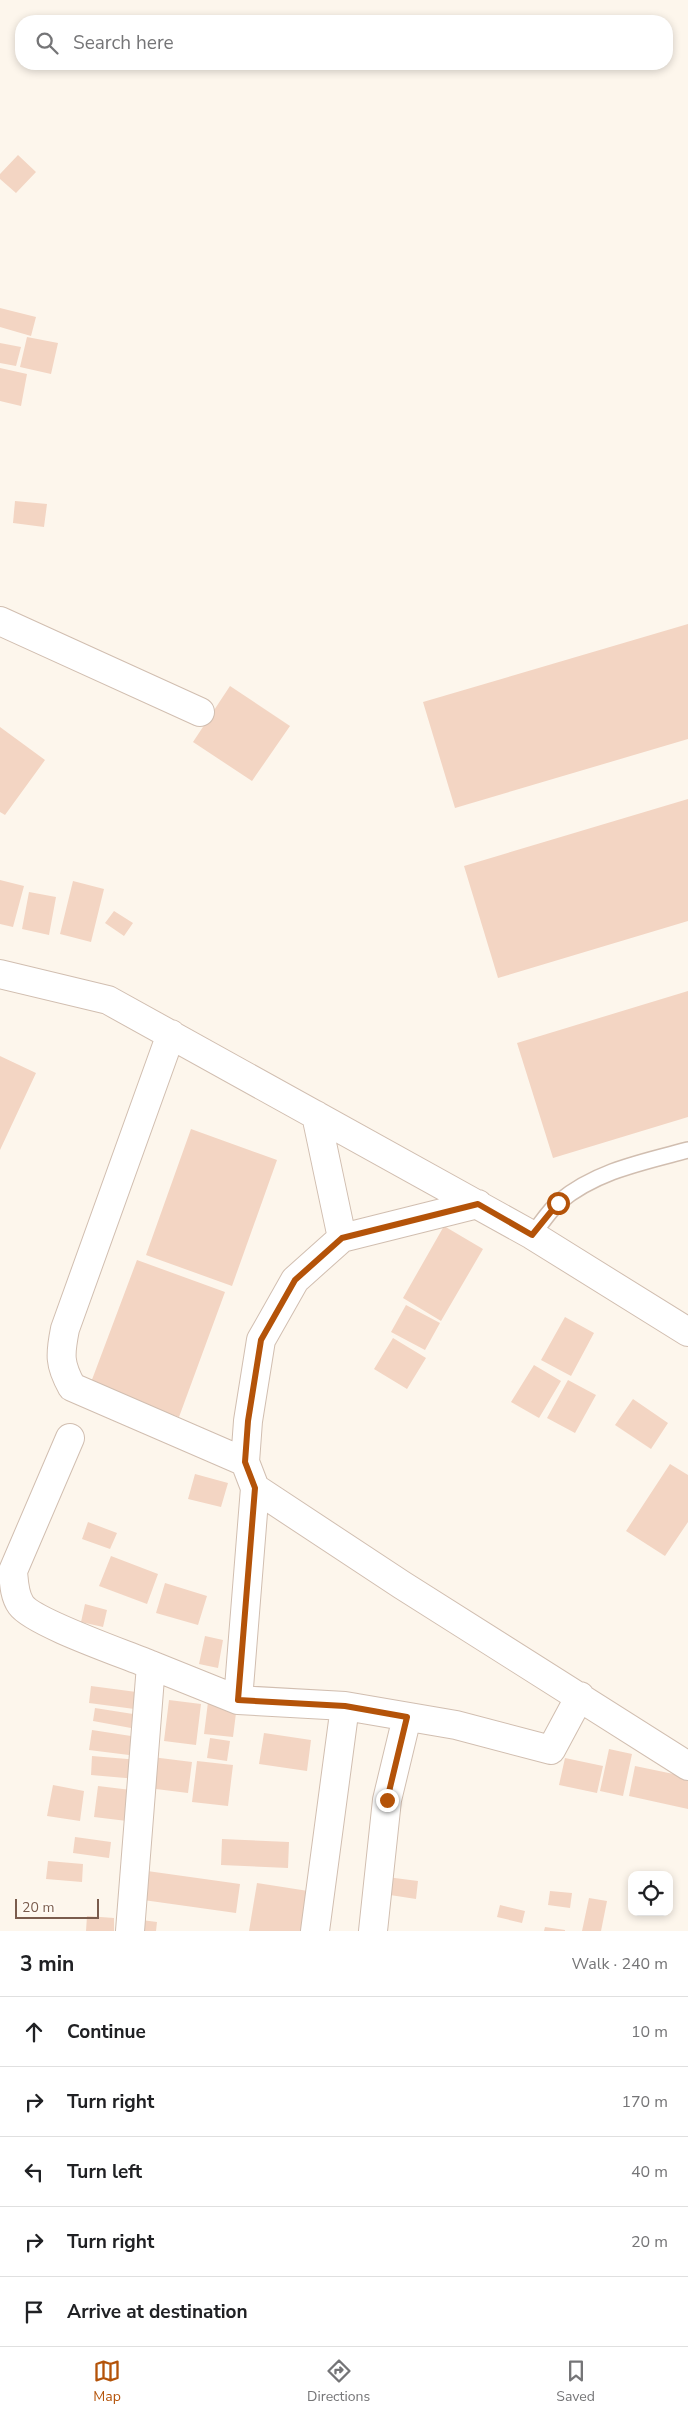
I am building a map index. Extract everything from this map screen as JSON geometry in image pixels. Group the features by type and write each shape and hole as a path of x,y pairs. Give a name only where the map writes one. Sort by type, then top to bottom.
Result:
{"street":[{"path":"0,622 200,712"},
{"path":"0,974 108,1000 478,1204 532,1235 688,1332"},
{"path":"171,1034 65,1329 60,1355 63,1371 72,1387 245,1462"},
{"path":"316,1115 342,1238"},
{"path":"238,1700 255,1488 245,1462 248,1421 261,1340 295,1280 342,1238 478,1204"},
{"path":"70,1438 14,1571 15,1591 21,1605 38,1618 238,1700 345,1706 456,1725 550,1750 580,1696"},
{"path":"255,1488 411,1590 688,1766"},
{"path":"130,1931 151,1665"},
{"path":"315,1931 345,1706"},
{"path":"373,1931 387,1800 407,1717"}],"lane":[{"path":"532,1235 558,1203 583,1185 616,1170 688,1150"}],"building":[{"path":"18,155 36,172 16,193 0,179 0,174"},
{"path":"0,308 36,317 31,336 0,327"},
{"path":"27,337 58,343 51,374 20,367"},
{"path":"0,343 21,347 16,366 0,363"},
{"path":"0,368 27,374 21,406 0,401"},
{"path":"15,501 47,504 44,527 13,523"},
{"path":"688,624 688,739 455,808 423,702"},
{"path":"230,686 290,726 252,781 193,742"},
{"path":"0,727 45,760 5,815 0,812"},
{"path":"688,799 688,921 498,978 464,866"},
{"path":"0,880 24,886 13,927 0,924"},
{"path":"73,881 104,889 91,942 60,934"},
{"path":"29,892 56,897 49,935 22,929"},
{"path":"114,911 133,923 124,936 105,923"},
{"path":"688,991 688,1117 553,1158 517,1043"},
{"path":"0,1056 36,1073 0,1150"},
{"path":"191,1129 277,1160 232,1286 146,1255"},
{"path":"444,1226 483,1249 441,1321 403,1298"},
{"path":"137,1260 225,1292 179,1417 90,1385"},
{"path":"406,1305 440,1323 425,1350 391,1332"},
{"path":"565,1317 594,1333 571,1376 541,1360"},
{"path":"393,1338 426,1358 407,1389 374,1369"},
{"path":"534,1365 561,1381 539,1418 511,1402"},
{"path":"568,1380 596,1395 575,1433 547,1418"},
{"path":"633,1399 668,1423 651,1449 615,1425"},
{"path":"670,1464 688,1475 688,1522 665,1556 626,1531"},
{"path":"195,1474 228,1483 221,1507 188,1499"},
{"path":"88,1522 117,1533 110,1549 82,1539"},
{"path":"111,1556 158,1574 147,1604 99,1586"},
{"path":"165,1583 207,1596 198,1625 156,1613"},
{"path":"85,1604 107,1610 103,1627 81,1622"},
{"path":"205,1636 223,1640 218,1668 199,1664"},
{"path":"91,1686 144,1693 142,1710 89,1703"},
{"path":"169,1700 201,1704 196,1745 164,1741"},
{"path":"208,1702 237,1705 233,1737 204,1734"},
{"path":"95,1708 133,1714 131,1728 93,1721"},
{"path":"92,1730 131,1736 129,1755 89,1750"},
{"path":"264,1733 311,1740 307,1771 259,1764"},
{"path":"210,1738 230,1741 227,1761 207,1758"},
{"path":"609,1749 632,1754 623,1796 600,1791"},
{"path":"92,1756 139,1760 137,1779 91,1775"},
{"path":"144,1756 192,1762 188,1793 140,1787"},
{"path":"565,1758 603,1766 597,1793 559,1785"},
{"path":"197,1761 233,1765 228,1806 192,1802"},
{"path":"635,1766 688,1777 688,1809 629,1796"},
{"path":"53,1785 84,1791 80,1821 47,1816"},
{"path":"98,1786 131,1790 127,1821 94,1817"},
{"path":"75,1837 111,1842 109,1858 73,1853"},
{"path":"222,1839 289,1842 288,1868 221,1865"},
{"path":"48,1861 83,1864 82,1882 46,1879"},
{"path":"133,1869 240,1884 236,1913 129,1898"},
{"path":"379,1876 418,1881 416,1899 377,1893"},
{"path":"257,1883 321,1893 315,1931 249,1931"},
{"path":"550,1891 572,1893 570,1908 548,1905"},
{"path":"589,1898 607,1901 601,1931 582,1931"},
{"path":"500,1905 525,1911 522,1923 497,1917"},
{"path":"87,1916 114,1918 114,1931 86,1931"},
{"path":"134,1919 157,1922 156,1931 133,1931"},
{"path":"545,1927 565,1930 565,1931 544,1931"}],"route":[{"path":"387,1800 407,1717 345,1706 238,1700 255,1488 245,1462 248,1421 261,1340 295,1280 342,1238 478,1204 532,1235 558,1203"}]}
